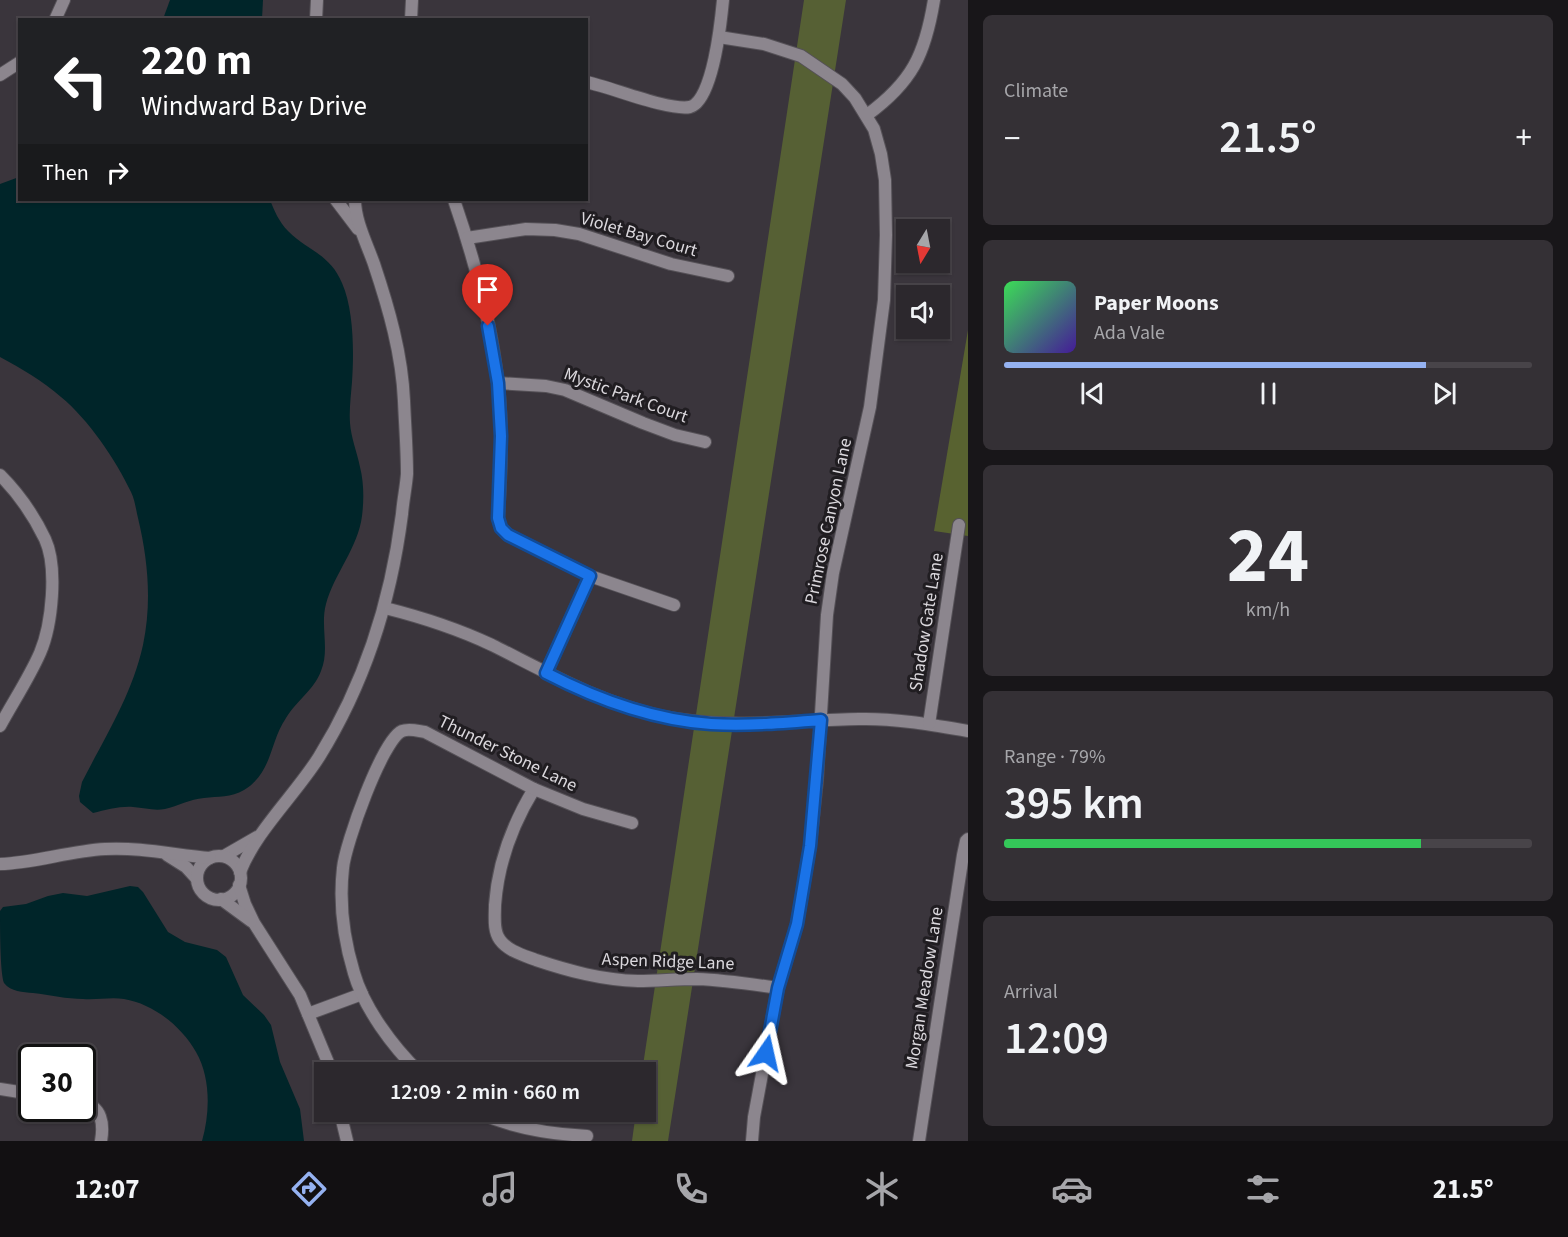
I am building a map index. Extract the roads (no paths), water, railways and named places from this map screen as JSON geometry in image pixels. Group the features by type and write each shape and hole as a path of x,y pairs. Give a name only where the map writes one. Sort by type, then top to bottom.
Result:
{"street":[{"path":"56,18 64,0"},
{"path":"316,18 317,0"},
{"path":"411,18 412,0"},
{"path":"588,83 678,107 692,106 700,100 706,89 719,37 723,0"},
{"path":"867,115 884,103 900,87 915,66 930,27 934,0"},
{"name":"Primrose Canyon Lane","path":"719,37 764,44 801,56 842,84 867,115 874,129 885,180 884,300 870,407 833,573 827,615 810,846 797,924 778,988 754,1117 752,1141"},
{"path":"0,75 18,63"},
{"path":"337,201 363,235"},
{"path":"221,899 232,895 243,863 297,788 330,736 357,682 385,608 398,546 407,474 404,399 398,346 363,235 355,201"},
{"path":"454,201 467,238 484,307 498,383 501,436 498,518 501,528 508,535 590,576 674,605"},
{"name":"Violet Bay Court","path":"467,238 526,229 555,230 579,234 671,264 729,276"},
{"name":"Mystic Park Court","path":"498,383 546,386 566,390 675,435 705,442"},
{"path":"0,475 26,506 46,541 53,577 52,614 40,652 0,726"},
{"name":"Shadow Gate Lane","path":"929,724 959,525"},
{"path":"546,673 590,576"},
{"path":"385,608 458,631 577,689 611,703 660,716 710,724 739,725 862,718 929,724 968,731"},
{"name":"Thunder Stone Lane","path":"362,994 354,974 346,941 342,909 343,868 360,807 392,740 402,731 411,729 425,732 534,789 583,809 632,823"},
{"name":"Aspen Ridge Lane","path":"534,789 501,859 496,887 494,920 499,939 508,948 561,969 596,977 638,981 697,979 778,988"},
{"path":"0,864 128,848 210,858 224,856 263,833"},
{"name":"Morgan Meadow Lane","path":"920,1141 967,840"},
{"path":"160,852 186,867 208,896 221,899 254,923"},
{"path":"224,856 234,862 245,904 254,923 300,995 328,1062"},
{"path":"197,879 200,866 210,858"},
{"path":"308,1014 362,994 396,1048 409,1062"},
{"path":"0,1089 18,1092"},
{"path":"96,1108 101,1115 101,1141"},
{"path":"342,1122 346,1141"},
{"path":"504,1122 541,1132 587,1136"}],"water":[{"path":"170,0 263,0 262,18 163,18"},
{"path":"18,177 18,201 270,201 279,220 288,231 325,259 342,283 349,306 353,345 350,423 363,485 360,528 326,604 324,612 325,655 318,678 286,718 260,775 244,790 234,794 199,799 165,809 153,810 123,807 93,813 80,802 82,782 117,715 138,663 146,629 148,597 146,565 132,495 118,467 100,441 71,406 54,391 0,357 0,184"},
{"path":"130,886 138,887 143,892 168,932 185,942 217,950 226,957 243,995 271,1025 280,1062 300,1109 304,1141 202,1141 207,1119 208,1096 201,1062 183,1034 166,1018 146,1006 124,999 65,998 17,991 4,983 0,927 0,911 3,907 26,904 63,893 87,896"}]}
